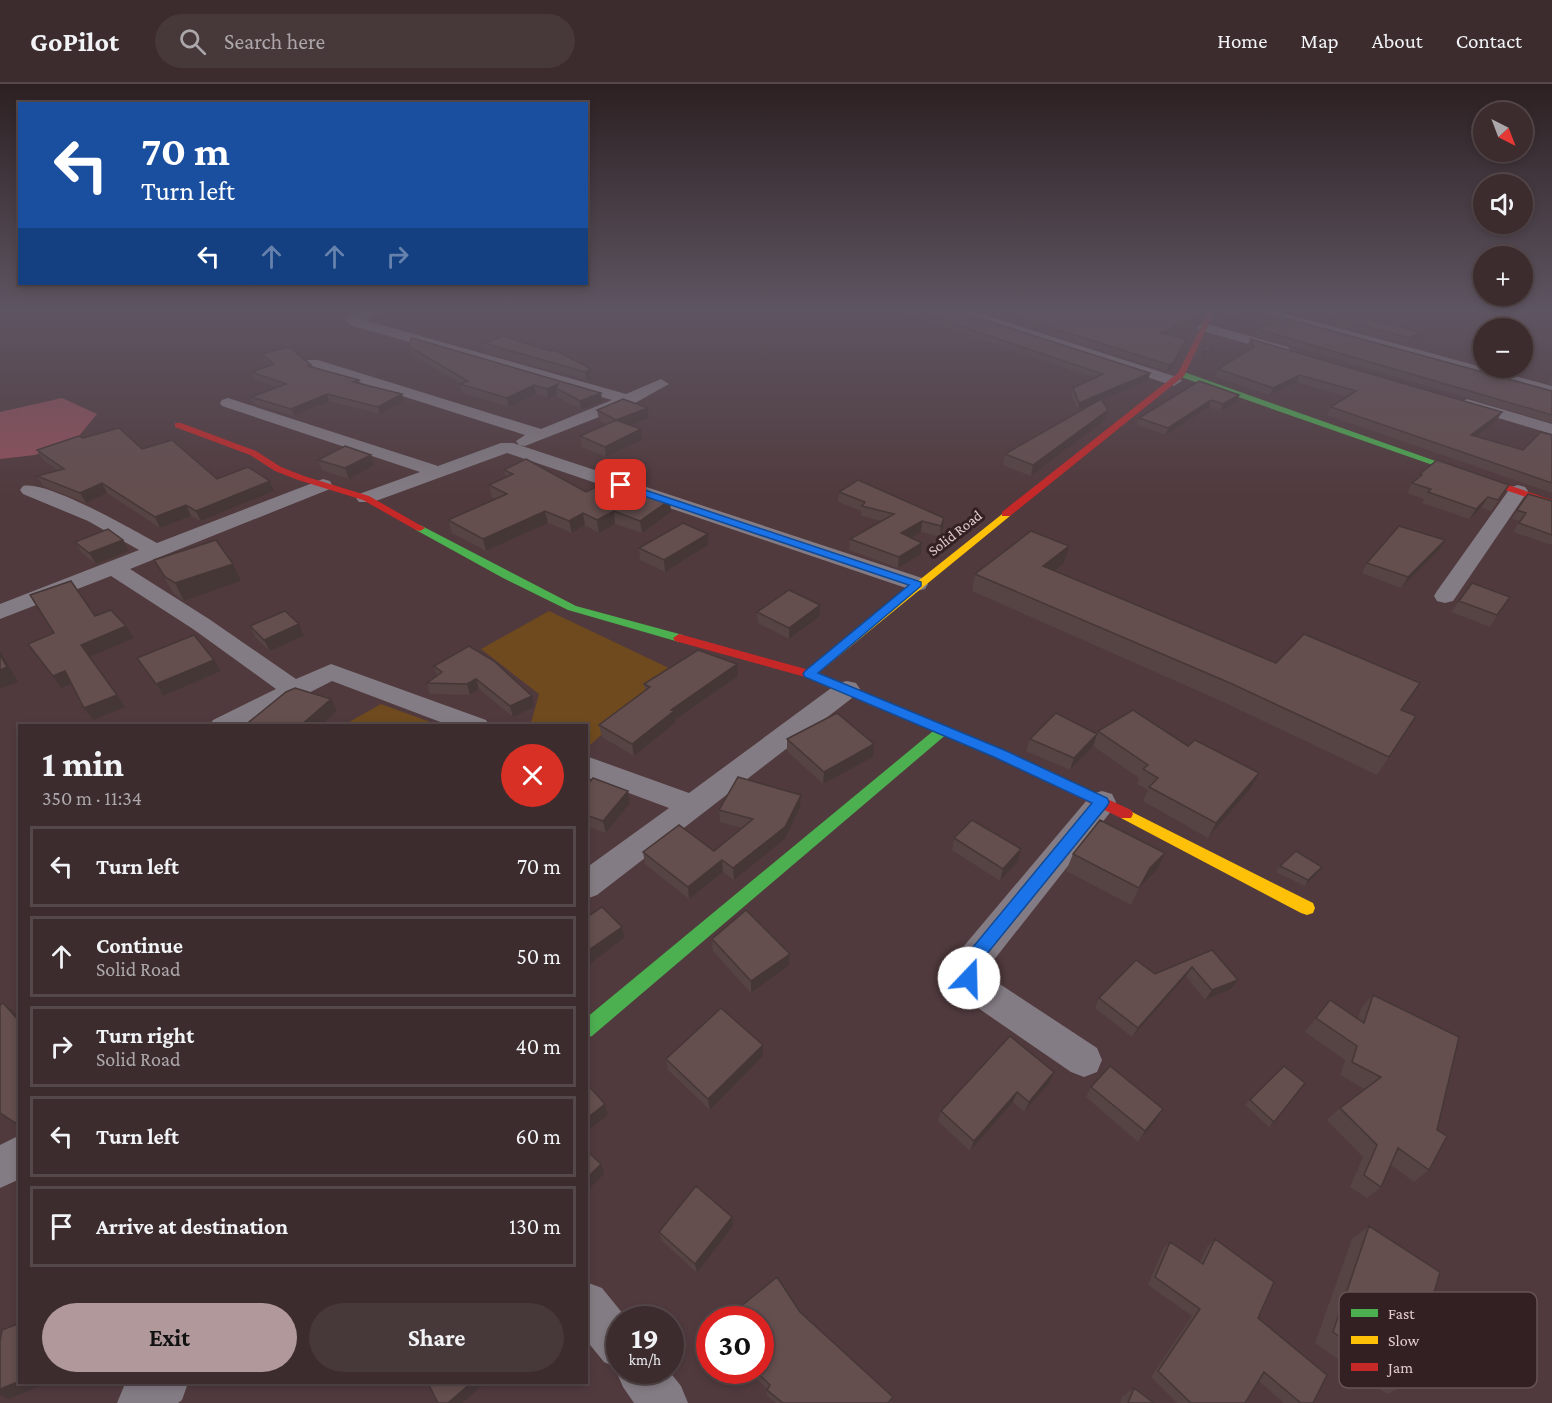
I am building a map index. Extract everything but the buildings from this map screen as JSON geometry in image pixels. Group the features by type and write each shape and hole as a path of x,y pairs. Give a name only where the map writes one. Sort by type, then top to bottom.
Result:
{"street":[{"path":"343,373 542,435"},
{"path":"534,373 629,400"},
{"path":"1159,373 1552,503"},
{"name":"Solid Road","path":"809,674 917,584 1177,378 1180,373"},
{"path":"1485,373 1552,391"},
{"path":"366,498 542,435 629,400 661,384"},
{"path":"1451,399 1552,429"},
{"path":"228,403 438,472"},
{"path":"178,425 254,453 278,469 293,475 366,498 535,591 572,608 809,674 999,753 1102,802 1307,908"},
{"path":"507,447 917,584"},
{"path":"0,612 323,484"},
{"path":"30,490 95,517 155,550"},
{"path":"1445,596 1518,491"},
{"path":"114,568 201,624 294,690"},
{"path":"226,724 331,672 472,724"},
{"path":"588,884 695,806 847,689"},
{"path":"588,1028 943,730"},
{"path":"588,767 695,806"},
{"path":"1084,1060 974,986 967,971 970,963 1102,802"},
{"path":"0,1168 18,1156"},
{"path":"588,1306 606,1329"},
{"path":"141,1403 164,1384"},
{"path":"649,1384 664,1403"}],"shaded area":[{"path":"62,398 97,414 79,436 35,455 0,459 0,412"},
{"path":"549,611 673,670 589,746 588,724 531,723 539,694 481,649"},
{"path":"381,704 436,724 346,724"}],"traffic: fast":[{"path":"1181,374 1473,476"},
{"path":"420,528 507,576 572,608 679,638"},
{"path":"588,1028 943,730"}],"traffic: slow":[{"path":"856,694 809,674 1006,514"},
{"path":"1126,814 1307,908"}],"traffic: jam":[{"path":"1006,514 1182,373"},
{"path":"178,425 253,453 278,469 301,478 366,498 420,528"},
{"path":"1473,476 1552,503"},
{"path":"679,638 809,674"},
{"path":"856,694 999,754 1126,814"}],"route":[{"path":"621,485 917,584 809,674 999,753 1102,802 970,963 967,971 969,978"}]}
